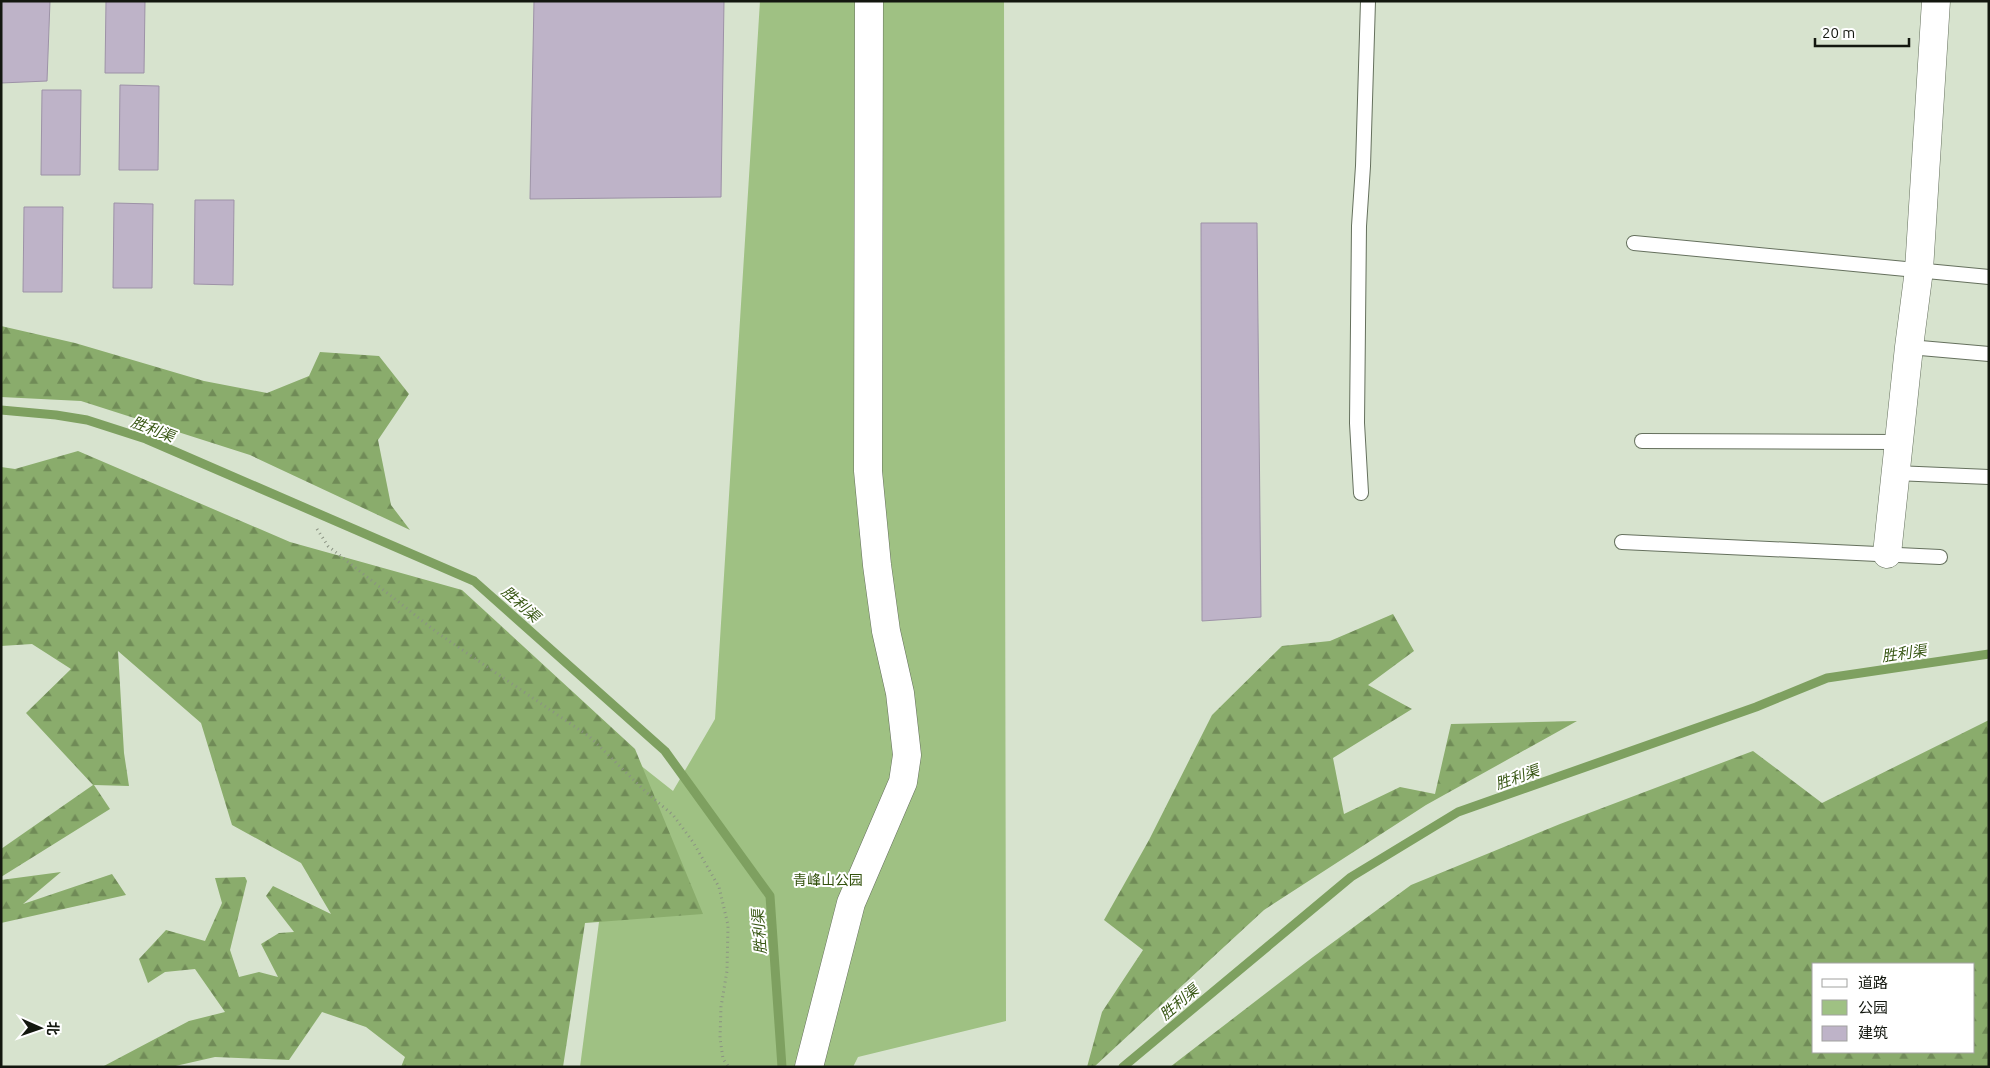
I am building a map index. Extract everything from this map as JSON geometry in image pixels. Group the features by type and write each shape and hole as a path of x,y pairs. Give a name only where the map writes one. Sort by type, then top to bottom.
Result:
{"street":[{"path":"809,1067 851,903 903,782 907,755 900,693 886,631 877,565 868,471 869,1"},
{"path":"1887,554 1898,442 1919,270 1936,1"}],"lane":[{"path":"1361,493 1356,423 1359,226 1363,166 1368,1"},
{"path":"1634,243 1989,277"},
{"path":"1909,347 1989,354"},
{"path":"1642,441 1898,442"},
{"path":"1895,473 1989,477"},
{"path":"1622,542 1940,556"}],"path":[{"path":"317,529 328,546 439,634 590,736 647,793 674,815 693,842 719,887 728,925 727,971 721,1008 720,1038 721,1051 729,1067"}],"green space":[{"name":"青峰山公园","path":"760,1 1004,1 1006,1021 858,1057 853,1067 580,1067 610,838 459,622 673,791 715,719"},
{"path":"1,326 75,343 204,381 267,393 309,376 320,352 379,356 409,394 378,440 391,505 410,530 250,455 81,401 1,397"},
{"path":"78,451 290,542 462,590 635,749 703,914 585,923 563,1067 401,1067 405,1057 366,1027 322,1012 289,1060 215,1057 171,1067 102,1067 189,1021 225,1012 195,969 165,972 148,983 139,959 166,930 205,941 222,903 215,878 245,877 247,881 230,950 239,977 259,972 278,977 261,944 279,933 294,932 266,896 273,886 331,914 301,863 232,825 201,723 118,651 124,753 129,786 94,785 110,809 1,877 1,849 93,785 26,713 71,669 32,644 1,646 1,467 15,469"},
{"path":"1393,614 1414,651 1368,685 1412,709 1333,758 1344,814 1400,787 1435,794 1451,724 1577,721 1426,805 1264,910 1094,1067 1087,1067 1102,1012 1143,950 1104,920 1149,840 1212,715 1282,646 1330,641"},
{"path":"1989,720 1989,1067 1170,1067 1313,957 1411,885 1560,824 1753,751 1822,803"},
{"path":"61,872 23,904 112,874 126,895 1,923 1,880"}],"building":[{"path":"1,1 50,1 47,81 1,83"},
{"path":"106,1 145,1 144,73 105,73"},
{"path":"534,1 724,1 721,197 530,199"},
{"path":"120,85 159,86 158,170 119,170"},
{"path":"42,90 81,90 80,175 41,175"},
{"path":"195,200 234,200 233,285 194,284"},
{"path":"114,203 153,204 152,288 113,288"},
{"path":"24,207 63,207 62,292 23,292"},
{"path":"1201,223 1257,223 1261,617 1202,621"}],"waterway":[{"name":"胜利渠","path":"1,410 87,420 146,439 474,581 665,751 770,896 782,1067"},
{"name":"胜利渠","path":"1123,1067 1351,877 1458,812 1756,707 1827,678 1989,654"}]}
